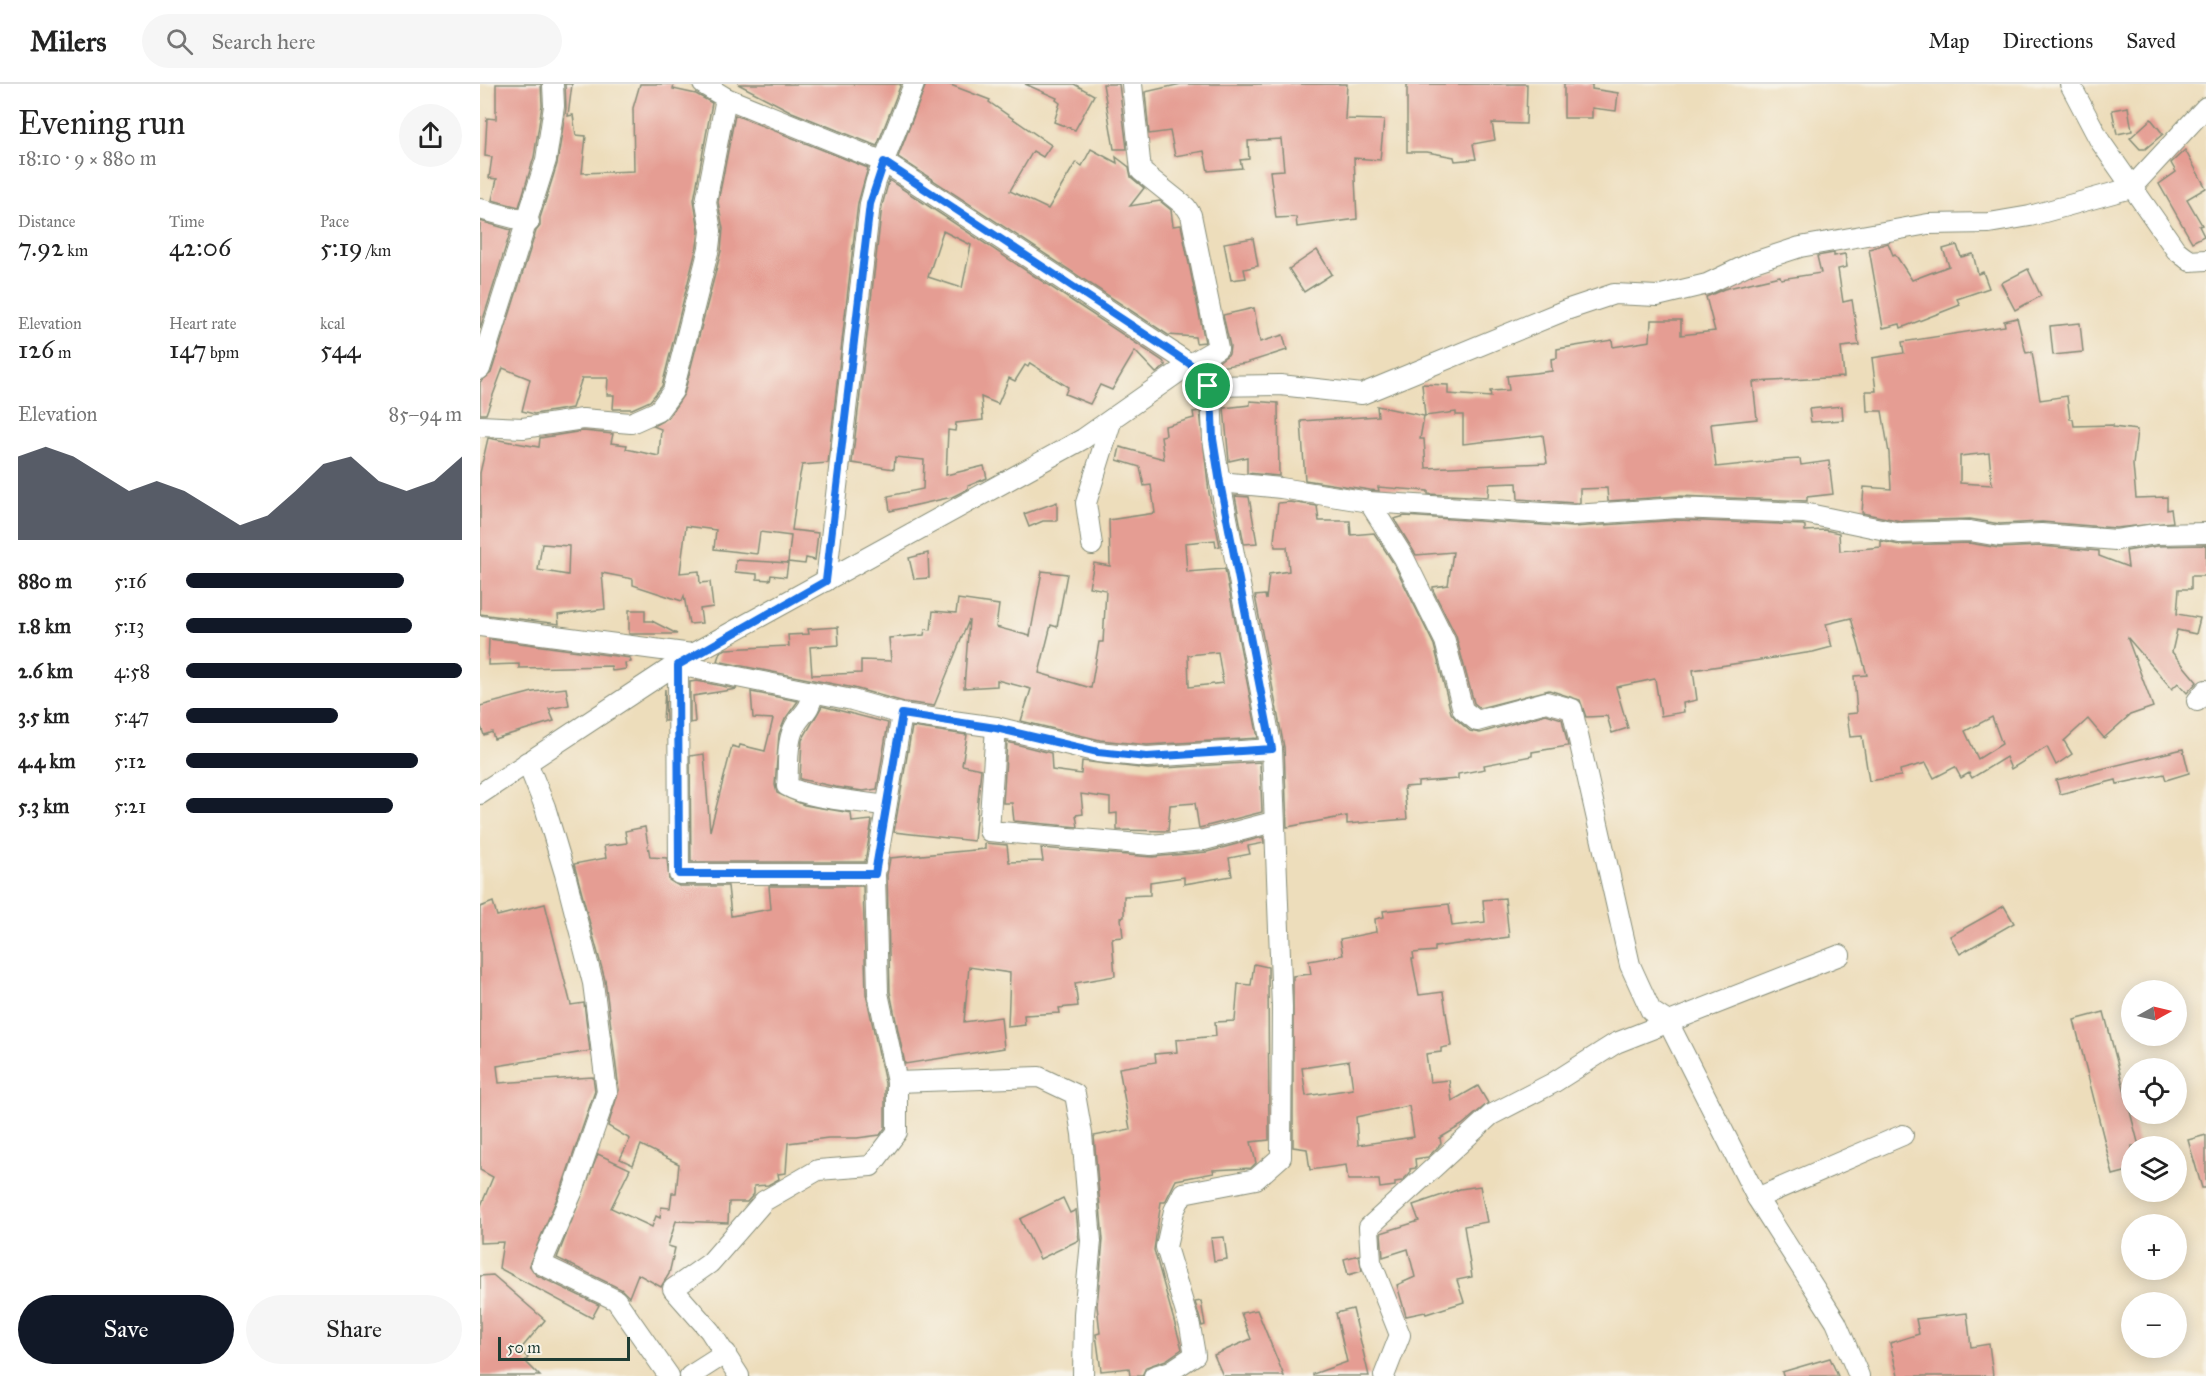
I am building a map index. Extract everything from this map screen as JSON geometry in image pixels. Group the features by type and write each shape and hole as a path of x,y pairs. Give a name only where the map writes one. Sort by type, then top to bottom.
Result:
{"street":[{"path":"480,369 529,222 550,144 554,106 553,84"},
{"path":"703,84 726,98 884,162 1190,364 1211,393 1213,439 1220,483 1272,749 1273,822 1282,1006 1281,1157 1256,1179 1183,1193 1174,1211 1166,1247 1188,1316 1195,1355 1171,1371 1154,1376"},
{"path":"826,581 870,204 914,84"},
{"path":"480,794 685,659 1025,472 1112,419 1190,364 1218,348 1194,229 1186,207 1141,171 1132,84"},
{"path":"2070,84 2100,141 2176,250 2190,261 2206,260"},
{"path":"480,426 522,428 584,419 631,423 658,411 673,392 710,248 711,231 706,202 726,98"},
{"path":"1208,386 1280,385 1362,394 1566,310 1614,294 1658,296 1707,284 1751,262 1800,247 1928,224 1989,223 2030,216 2131,188 2206,108"},
{"path":"480,209 529,222"},
{"path":"1092,545 1086,503 1112,419"},
{"path":"1220,483 1281,488 1369,502 1574,515 1678,508 1804,513 1900,533 1970,531 1999,536 2041,534 2116,540 2156,534 2206,533"},
{"path":"1369,502 1404,558 1445,641 1463,710 1477,721 1546,702 1572,709 1630,965 1651,1011 1668,1022 1757,1198 1836,1322 1859,1376"},
{"path":"480,626 685,659 902,714 996,728 1098,752 1147,757 1272,749"},
{"path":"685,659 679,874 875,874"},
{"path":"813,693 811,707 793,730 787,763 787,786 801,794 886,806"},
{"path":"739,1376 726,1353 673,1289 710,1263 764,1201 818,1170 871,1166 897,1132 897,1082 878,993 875,874 902,714"},
{"path":"996,728 989,831 1151,844 1204,840 1273,822"},
{"path":"527,762 545,807 565,874 592,983 607,1092 574,1188 541,1264 616,1300 669,1376"},
{"path":"1384,1376 1400,1335 1371,1263 1369,1227 1491,1115 1553,1083 1616,1043 1840,955"},
{"path":"897,1082 1039,1077 1075,1094 1082,1134 1090,1241 1084,1314 1083,1376"},
{"path":"1757,1198 1903,1135"},
{"path":"690,1376 726,1353"}],"building":[{"path":"496,84 541,84 542,105 534,157 519,207 492,200 497,179 489,178 492,157 485,156 487,118 496,119"},
{"path":"565,84 572,84 568,116 573,115 576,135 586,136 582,173 634,171 633,108 640,84 674,84 673,89 696,94 712,103 694,200 699,231 697,246 662,386 650,401 632,409 613,409 614,395 607,395 608,378 582,378 572,408 534,414 522,411 530,379 503,368 486,414 480,414 480,382 491,373 536,231 540,226 540,218 557,164 566,108"},
{"path":"738,84 901,84 877,146 792,112"},
{"path":"926,84 948,84 990,100 989,102 1051,145 1043,157 1033,151 1010,191 1048,209 1076,162 1082,166 1091,149 1117,163 1116,157 1129,167 1131,177 1144,188 1130,206 1160,201 1171,210 1173,226 1181,225 1205,342 1196,343 1195,337 1168,335 898,157"},
{"path":"1025,84 1074,84 1094,95 1075,130 1054,122 1060,103 1056,100 1057,98"},
{"path":"1103,84 1119,84 1127,149 1114,149"},
{"path":"1181,84 1347,84 1345,119 1384,120 1380,160 1354,158 1357,219 1297,227 1296,217 1276,218 1270,171 1284,170 1281,139 1248,141 1249,159 1240,160 1242,168 1208,171 1204,151 1175,156 1170,131 1149,134 1145,92"},
{"path":"1407,84 1527,84 1526,124 1492,123 1495,140 1473,144 1476,159 1455,161 1454,157 1427,152 1407,152"},
{"path":"1564,84 1592,84 1592,89 1618,93 1616,111 1592,108 1592,118 1564,118"},
{"path":"2128,107 2132,131 2117,134 2112,110"},
{"path":"735,115 868,168 858,203 828,463 802,465 798,485 792,530 818,533 815,560 806,558 805,564 788,562 791,536 760,532 757,554 714,549 716,530 686,526 680,573 699,571 700,583 710,582 713,607 700,609 702,623 689,624 684,596 682,601 633,585 633,579 602,573 605,609 558,615 559,624 480,614 480,473 488,438 539,447 540,438 583,431 613,434 611,443 627,445 626,449 659,456 661,429 653,426 668,418 684,394 721,251 723,229 718,202","holes":["542,544 569,546 568,575 538,570"]},
{"path":"2151,119 2163,134 2145,149 2140,149 2130,138"},
{"path":"2185,150 2206,188 2187,199 2202,225 2199,226 2204,236 2192,242 2159,184 2176,172 2171,163"},
{"path":"889,180 1163,361 1166,366 1156,373 1135,351 1112,390 1100,385 1090,404 1065,394 1068,387 1030,363 1028,367 1025,365 1015,381 1009,378 998,404 981,397 983,420 956,423 955,431 948,430 946,475 984,466 987,478 968,486 968,489 952,497 890,511 888,496 923,489 924,460 895,457 894,469 852,463 882,206","holes":["943,231 971,245 962,288 928,277"]},
{"path":"480,221 511,230 480,329"},
{"path":"1253,238 1258,266 1244,269 1246,278 1231,280 1224,243"},
{"path":"1888,243 1893,255 1895,254 1912,280 1949,266 1943,249 1957,245 1961,257 1973,254 1978,274 1983,272 1989,288 1957,299 1960,305 1901,328 1900,324 1883,328 1869,249"},
{"path":"1317,250 1332,274 1304,292 1289,269"},
{"path":"1834,253 1834,256 1845,254 1847,267 1838,269 1843,302 1852,300 1859,345 1841,347 1844,377 1753,382 1757,419 1711,424 1716,467 1800,459 1801,465 1829,461 1833,494 1807,497 1807,501 1678,496 1608,501 1607,488 1580,489 1580,503 1574,503 1518,499 1517,483 1489,484 1488,497 1428,494 1428,491 1378,487 1379,491 1305,480 1301,421 1378,416 1377,406 1424,416 1420,439 1424,439 1426,468 1547,463 1543,435 1463,444 1463,415 1456,415 1456,412 1425,416 1422,384 1448,385 1448,394 1491,397 1490,391 1509,390 1507,376 1552,371 1551,359 1557,358 1557,349 1612,340 1613,347 1650,341 1651,320 1681,320 1681,335 1715,331 1706,297 1724,289 1780,276 1781,279 1821,273 1817,256"},
{"path":"2028,269 2041,296 2015,310 2001,283"},
{"path":"1254,308 1260,342 1283,335 1287,350 1246,363 1219,367 1218,362 1229,354 1230,346 1223,315"},
{"path":"2017,318 2026,353 2032,352 2040,400 2067,396 2070,419 2073,419 2074,426 2113,425 2113,427 2137,430 2133,465 2136,498 2167,497 2167,510 2171,509 2173,522 2116,528 2042,522 2000,524 1970,519 1901,521 1862,513 1864,487 1891,489 1889,453 1882,411 1867,411 1866,391 1876,391 1872,358 1904,353 1902,342 2005,326 2004,321","holes":["1989,453 1992,485 1960,483 1960,456"]},
{"path":"2080,323 2083,352 2053,355 2050,326"},
{"path":"1250,401 1278,403 1279,476 1247,473 1247,457 1229,461 1224,408 1250,405"},
{"path":"1842,406 1843,420 1811,422 1809,409"},
{"path":"1200,411 1209,493 1220,546 1216,547 1215,540 1185,543 1187,572 1225,569 1258,738 1147,745 1100,740 1021,721 1031,689 997,680 997,686 964,688 969,620 934,706 904,702 854,688 717,661 720,652 726,649 789,646 788,635 809,634 808,629 838,627 839,645 810,647 812,675 861,673 861,660 891,661 889,638 924,635 925,629 931,630 933,611 956,613 958,599 999,605 996,627 1030,636 1042,571 1067,574 1057,627 1051,625 1039,673 1091,688 1099,642 1103,642 1106,590 1089,587 1094,563 1110,566 1109,520 1155,513 1151,485 1144,486 1140,467 1117,460 1120,447 1164,459 1161,436 1166,435 1165,426 1194,418 1193,412","holes":["1218,652 1223,683 1189,687 1188,655"]},
{"path":"1235,496 1249,497 1257,543 1244,544"},
{"path":"1057,502 1057,521 1043,521 1029,527 1024,514"},
{"path":"1290,502 1317,506 1319,521 1350,521 1351,535 1374,533 1394,564 1434,645 1451,713 1456,719 1470,731 1480,733 1546,714 1562,719 1568,746 1532,752 1532,756 1484,765 1485,769 1458,774 1458,779 1418,782 1418,786 1404,787 1407,819 1347,824 1347,816 1287,827 1284,747 1255,596 1265,595 1266,600 1269,574 1289,571 1287,547 1275,547 1274,541 1278,503"},
{"path":"1405,516 1573,527 1678,520 1803,525 1805,531 1825,530 1839,533 1840,551 1881,547 1881,541 1900,545 1969,543 1999,548 2041,546 2099,551 2099,556 2128,567 2126,551 2157,546 2206,545 2206,576 2191,576 2191,589 2179,589 2177,614 2200,618 2196,634 2177,630 2172,652 2197,682 2187,693 2178,683 2172,689 2127,637 2153,707 2130,715 2104,738 2088,719 2064,741 2072,754 2056,765 2047,747 2011,769 2006,757 1972,778 1969,773 1961,778 1955,767 1934,778 1926,763 1900,770 1901,776 1869,781 1862,736 1850,737 1847,714 1857,713 1854,676 1867,675 1851,618 1826,624 1832,647 1813,652 1693,670 1697,700 1683,703 1684,712 1661,716 1655,679 1616,687 1628,728 1612,733 1607,716 1586,717 1580,700 1549,690 1480,708 1474,703 1456,636 1433,590 1433,587 1448,585 1453,552 1416,555 1394,519","holes":["1992,717 2002,744 1978,759 1965,731"]},
{"path":"928,553 929,578 914,579 909,558"},
{"path":"736,560 788,563 786,577 771,575 770,580 757,579 757,574 735,572"},
{"path":"629,610 645,610 645,621 652,621 677,634 629,634"},
{"path":"489,639 630,658 631,662 625,663 626,669 612,671 611,666 519,668 519,664 488,665"},
{"path":"697,681 737,689 693,696 695,722 690,723 690,682"},
{"path":"566,688 569,705 549,709 554,721 494,739 492,732 484,735 480,724 480,706 533,692"},
{"path":"665,689 666,721 663,721"},
{"path":"751,692 798,701 785,719 779,734 775,785 777,793 804,805 851,813 852,822 872,820 865,862 691,862 690,756 704,754 710,831 732,746 739,748 740,745 765,751 773,719 753,718"},
{"path":"822,706 888,723 877,789 863,791 800,779 802,740"},
{"path":"912,727 967,735 962,765 981,769 974,841 894,832"},
{"path":"1007,742 1051,753 1052,770 1081,774 1082,761 1148,769 1260,762 1262,812 1199,828 1195,803 1170,805 1168,831 1117,830 1117,813 1110,814 1110,798 1081,794 1083,814 1076,815 1078,827 1014,821 1012,803 1003,803"},
{"path":"2183,749 2189,773 2166,780 2164,774 2117,784 2116,780 2060,794 2056,780"},
{"path":"645,827 650,857 667,858 669,880 679,886 728,886 731,916 771,909 769,886 863,886 866,994 885,1083 885,1128 880,1135 788,1143 786,1173 778,1174 779,1179 768,1185 754,1186 754,1194 747,1202 729,1202 728,1223 676,1221 668,1246 675,1248 669,1274 661,1287 638,1274 629,1297 621,1289 557,1258 598,1154 630,1169 611,1208 652,1227 656,1216 660,1218 661,1207 670,1208 672,1193 676,1193 679,1164 641,1145 633,1165 620,1159 630,1139 608,1126 619,1090 605,980 574,864 606,858 604,846 627,843 625,831"},
{"path":"1263,837 1264,843 1248,846 1250,854 1229,858 1232,876 1184,884 1184,877 1150,882 1150,895 1124,896 1124,917 1121,918 1123,937 1112,938 1115,976 1075,983 1078,1006 1059,1008 1060,1013 1024,1015 1025,1025 1008,1027 1010,973 969,967 964,1022 1001,1017 1004,1048 905,1064 890,992 887,875 890,858 985,849 985,843 1007,845 1009,862 1043,861 1041,848 1152,857 1207,852"},
{"path":"1505,898 1509,937 1435,947 1435,951 1413,953 1414,959 1412,959 1419,995 1443,992 1451,1046 1441,1048 1441,1052 1426,1054 1430,1082 1449,1080 1452,1101 1478,1086 1488,1103 1462,1125 1440,1138 1441,1144 1428,1157 1415,1159 1416,1168 1410,1169 1410,1173 1402,1181 1395,1182 1395,1186 1380,1188 1379,1180 1348,1180 1346,1165 1310,1170 1307,1149 1293,1147 1293,976 1311,974 1309,961 1343,955 1340,939 1376,932 1375,919 1384,917 1383,911 1449,904 1452,926 1485,922 1483,900","holes":["1349,1061 1353,1089 1306,1096 1302,1068","1409,1106 1414,1137 1358,1145 1356,1117"]},
{"path":"493,902 497,916 545,904 571,1005 584,1003 590,1051 497,1066 499,1083 593,1077 595,1091 563,1184 529,1265 536,1275 599,1305 592,1318 499,1268 503,1242 480,1243 480,1208 493,1177 480,1170 480,907"},
{"path":"2004,906 2014,923 1960,954 1950,936"},
{"path":"1254,964 1268,967 1269,1140 1251,1142 1256,1163 1251,1168 1213,1170 1214,1173 1176,1180 1165,1202 1161,1202 1154,1250 1182,1349 1166,1360 1146,1367 1142,1376 1130,1376 1129,1368 1101,1371 1096,1334 1100,1333 1097,1306 1103,1240 1094,1136 1130,1129 1119,1068 1156,1062 1155,1054 1177,1052 1176,1040 1216,1036 1215,1022 1235,1021 1238,984 1251,985"},
{"path":"2104,1012 2121,1077 2121,1124 2133,1124 2136,1136 2121,1136 2121,1173 2113,1175 2074,1020"},
{"path":"2206,1135 2206,1188 2202,1188 2188,1140"},
{"path":"1480,1186 1487,1222 1464,1226 1472,1277 1457,1280 1464,1302 1426,1314 1425,1312 1406,1316 1397,1285 1415,1277 1408,1249 1383,1257 1381,1233 1419,1221 1413,1205 1460,1189"},
{"path":"1063,1198 1070,1213 1076,1210 1079,1240 1040,1259 1020,1219"},
{"path":"1224,1237 1227,1259 1214,1261 1211,1238"},
{"path":"1359,1255 1362,1271 1348,1275 1344,1259"},
{"path":"493,1275 545,1320 520,1350 528,1358 525,1361 540,1376 480,1376 480,1276"},
{"path":"1201,1301 1205,1325 1202,1326 1195,1302"},
{"path":"1353,1309 1369,1376 1313,1376 1313,1374 1347,1362 1336,1313"},
{"path":"1257,1310 1284,1376 1223,1376 1214,1355 1251,1339 1241,1313"},
{"path":"1967,1313 1971,1347 1989,1344 1993,1376 1898,1376 1890,1343 1919,1334 1916,1319"},
{"path":"1830,1358 1838,1376 1783,1376 1782,1372"}],"route":[{"path":"884,162 1137,332 1190,364 1208,386 1211,393 1213,439 1220,483 1246,626 1272,749 1147,757 1098,752 996,728 902,714 875,874 679,874 678,665 692,654 826,581 870,204 884,162"}]}
